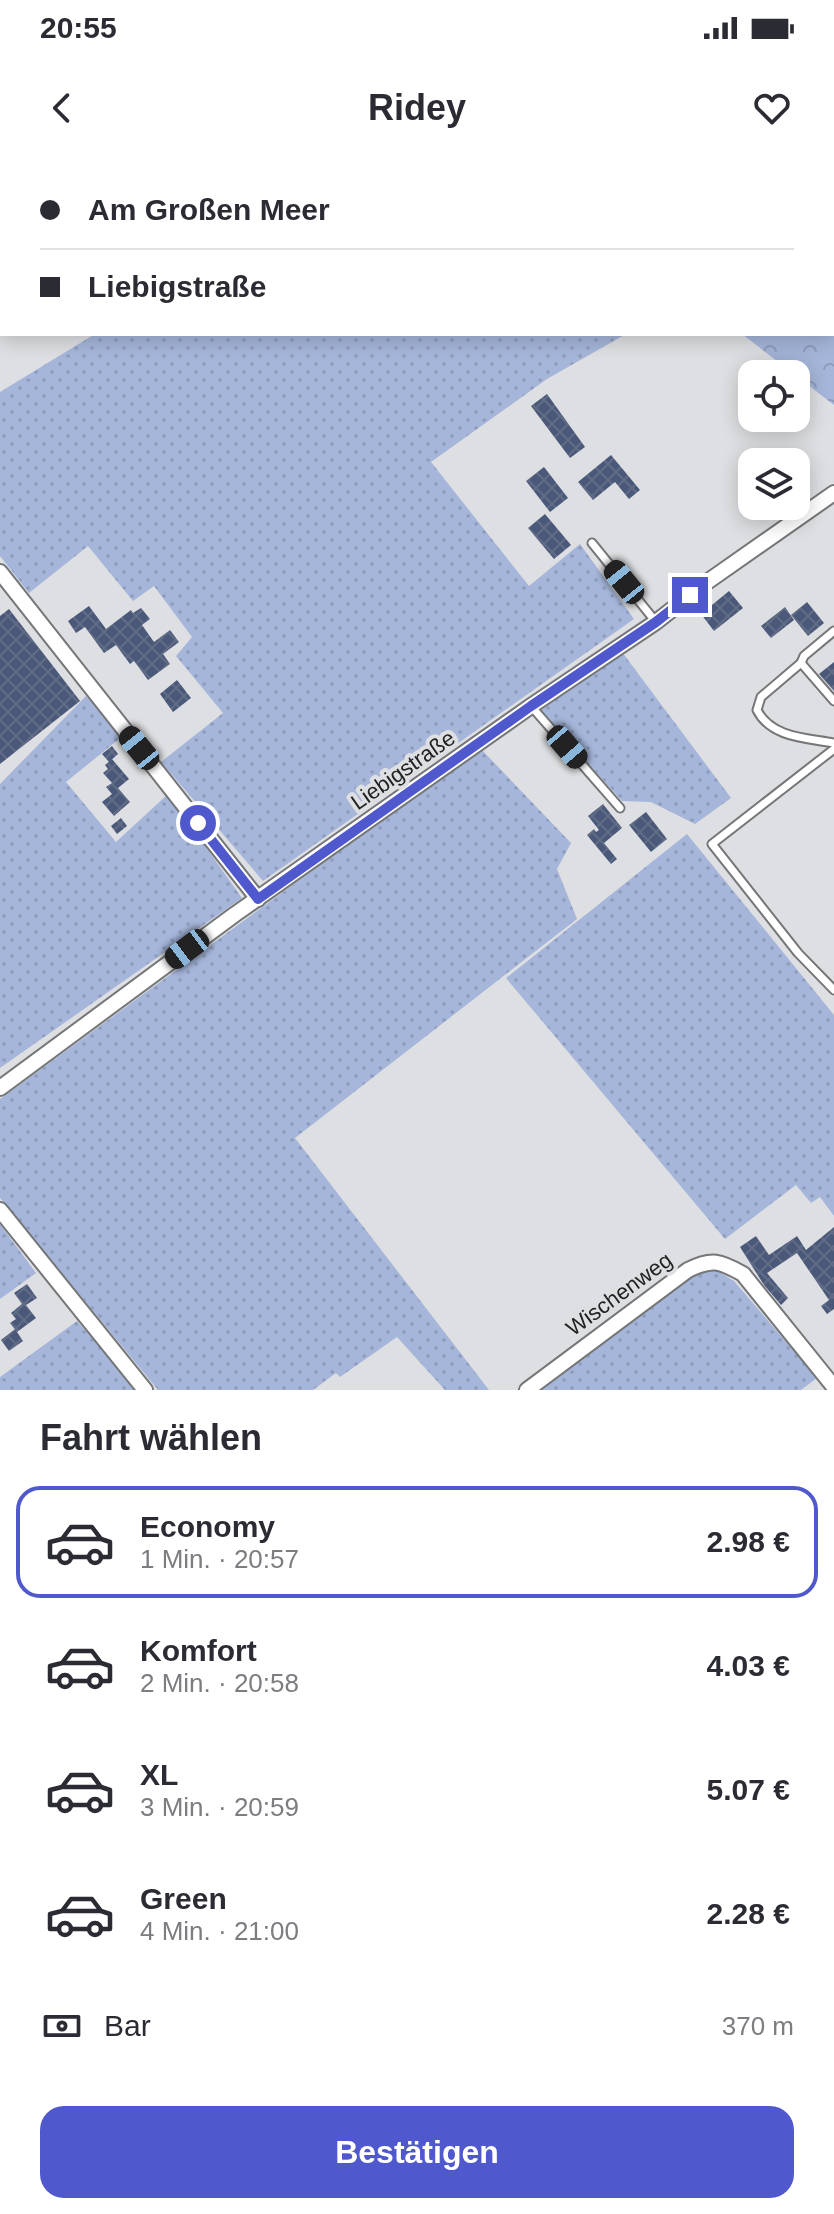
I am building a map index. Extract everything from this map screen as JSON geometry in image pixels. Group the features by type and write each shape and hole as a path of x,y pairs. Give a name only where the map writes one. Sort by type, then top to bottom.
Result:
{"street":[{"name":"Liebigstraße","path":"0,1088 258,899 531,706 656,622 707,582 834,493"},
{"path":"0,572 258,899"},
{"path":"0,1210 145,1390"},
{"name":"Wischenweg","path":"527,1390 688,1270 704,1262 722,1262 743,1274 834,1387"}],"lane":[{"path":"592,543 656,622"},
{"path":"834,631 761,697 757,710 762,720 791,736 834,746"},
{"path":"801,663 834,701"},
{"path":"531,706 620,808"},
{"path":"834,746 712,844 798,953 834,990"}],"green space":[{"path":"92,336 622,336 547,379 431,462 529,586 580,544 634,619 263,881 161,762 223,713 176,656 192,637 154,586 133,601 88,546 29,593 0,556 0,392"},
{"path":"745,336 834,336 834,405 810,386 810,360 776,360"},
{"path":"622,652 731,798 695,824 651,802 622,801 538,708"},
{"path":"86,696 124,735 66,782 116,842 168,794 242,898 0,1068 0,784"},
{"path":"480,748 571,843 557,869 577,919 295,1138 489,1390 445,1390 397,1337 340,1377 336,1373 313,1390 158,1390 0,1198 0,1099"},
{"path":"687,834 834,1015 834,1216 820,1197 811,1203 796,1185 725,1239 506,978"},
{"path":"0,1224 36,1273 0,1299"},
{"path":"701,1268 713,1268 734,1281 817,1378 801,1390 537,1390"},
{"path":"77,1321 137,1390 0,1390 0,1377"}],"building":[{"path":"547,394 585,447 570,458 531,406"},
{"path":"611,455 640,490 629,499 615,482 593,500 578,482"},
{"path":"544,467 568,498 550,512 526,481"},
{"path":"545,514 571,545 554,559 528,528"},
{"path":"729,591 743,608 714,631 701,614"},
{"path":"807,602 824,623 808,636 791,615"},
{"path":"89,606 106,629 131,610 133,613 141,608 150,619 142,625 154,642 170,630 179,642 163,654 170,664 148,680 134,661 130,664 116,645 104,653 85,627 76,633 68,621"},
{"path":"785,607 794,620 771,638 761,626"},
{"path":"9,609 80,701 0,764 0,616"},
{"path":"834,662 834,691 819,674"},
{"path":"177,680 191,698 173,712 160,694"},
{"path":"112,746 118,754 109,762 102,754"},
{"path":"112,759 129,779 118,788 130,802 114,816 102,802 112,794 106,787 112,783 103,773 108,769 105,765"},
{"path":"603,804 622,828 604,843 617,859 611,864 587,835 594,829 596,832 599,830 588,816"},
{"path":"646,812 667,839 651,852 629,825"},
{"path":"121,818 127,826 117,834 111,826"},
{"path":"834,1227 834,1309 827,1314 821,1306 829,1300 797,1253 767,1273 788,1298 781,1305 740,1247 756,1236 769,1255 797,1236 806,1250"},
{"path":"27,1284 37,1298 26,1305 36,1318 17,1332 10,1323 16,1319 11,1313 22,1304 14,1293"},
{"path":"15,1329 23,1341 9,1351 1,1340"}],"route":[{"path":"198,823 258,899 531,706 656,622 690,595"}]}
